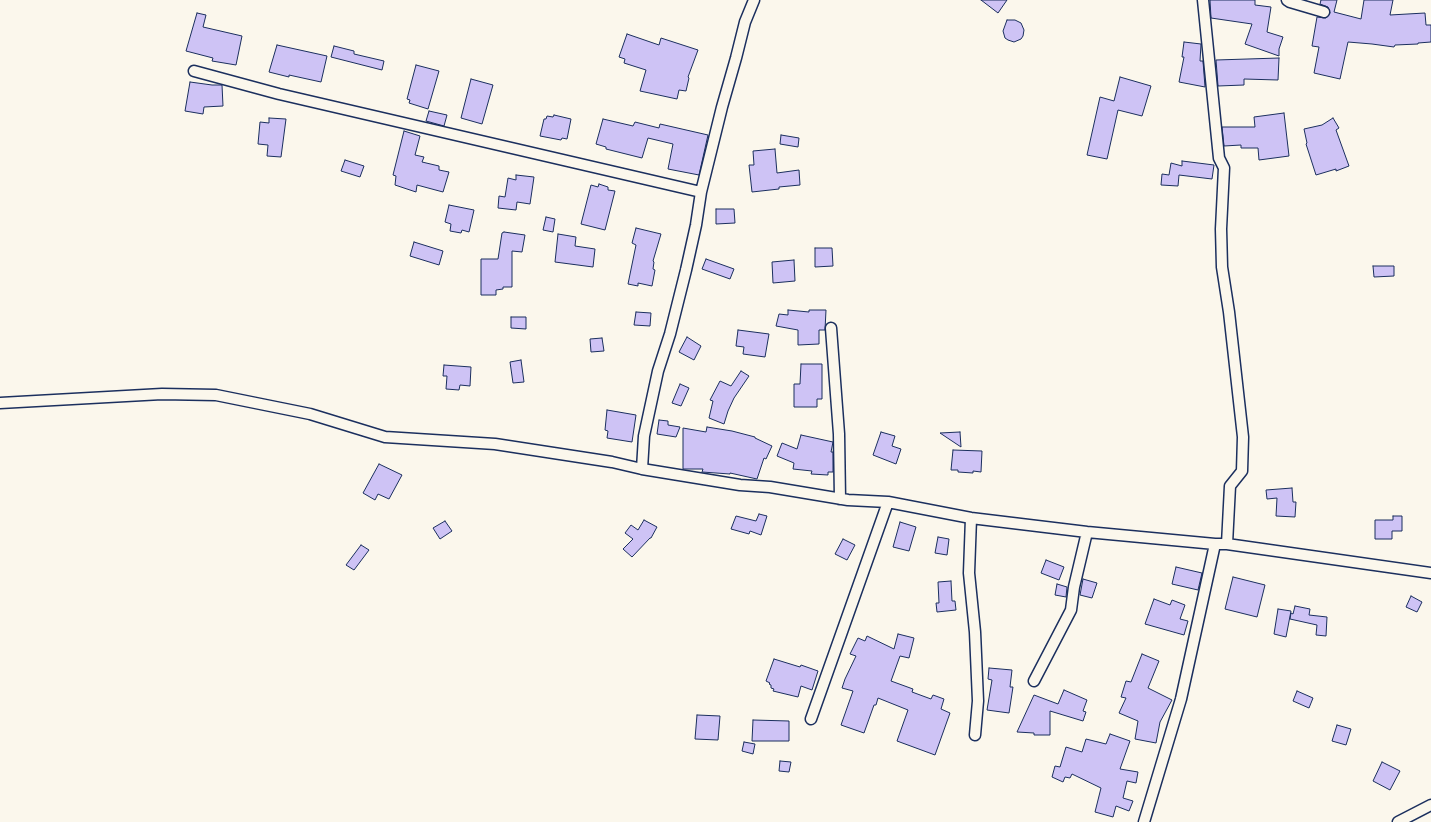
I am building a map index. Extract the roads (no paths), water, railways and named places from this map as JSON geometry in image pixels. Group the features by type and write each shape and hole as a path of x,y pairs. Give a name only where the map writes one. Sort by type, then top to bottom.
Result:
{"street":[{"path":"642,469 644,436 658,371 670,334 686,270 696,225 701,192 722,107 745,22 754,0"},
{"path":"1203,0 1219,158 1224,168 1222,267 1229,312 1243,436 1242,471 1230,486 1227,544"},
{"path":"1287,0 1324,12"},
{"path":"194,71 279,94 701,192"},
{"path":"831,328 838,434 840,499"},
{"path":"0,402 162,394 216,395 310,414 385,437 495,444 612,462 642,469 740,485 770,487 840,499 888,502 971,518 1087,532 1227,544 1431,573"},
{"path":"811,719 888,502"},
{"path":"971,518 969,573 975,632 978,701 975,735"},
{"path":"1034,681 1071,610 1074,587 1087,532"},
{"path":"1144,822 1181,699 1215,544"},
{"path":"1398,822 1431,805"}]}
